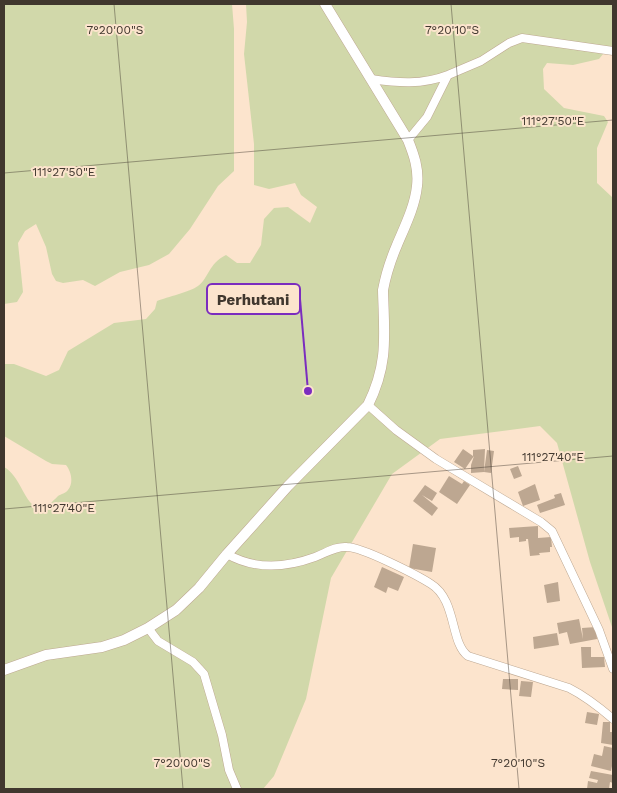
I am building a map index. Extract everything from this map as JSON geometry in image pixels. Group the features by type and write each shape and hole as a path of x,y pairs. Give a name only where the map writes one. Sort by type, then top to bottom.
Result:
{"street":[{"path":"4,670 46,655 107,646 148,628 176,610 199,588 288,486 368,405 377,385 385,347 383,290 396,247 414,202 417,186 416,160 408,140 325,4"},
{"path":"371,79 423,82 448,75 482,61 509,43 522,38 613,51"},
{"path":"408,140 427,117 448,75"},
{"path":"368,405 391,426 436,459 542,522 552,531 599,630 613,669"},
{"path":"227,554 248,564 265,566 303,560 340,547 362,550 419,577 441,593 448,607 460,648 468,656 568,688 587,698 613,719"},
{"path":"148,628 158,641 193,662 204,674 222,734 229,770 236,789"}],"green space":[{"path":"4,4 232,4 234,29 234,171 218,186 190,229 169,254 149,265 120,272 95,286 83,280 63,283 56,281 52,274 46,247 36,224 25,231 18,243 23,292 17,302 4,304"},
{"path":"246,4 613,4 613,48 608,48 599,59 573,65 547,63 543,69 544,89 564,108 604,116 608,122 597,148 597,183 612,197 613,195 613,630 590,562 557,443 540,426 440,439 392,474 331,578 306,699 274,776 263,789 4,789 4,467 14,476 31,503 39,507 48,505 67,491 71,481 66,465 52,464 4,436 4,364 14,364 46,376 59,370 68,351 114,323 146,319 155,309 157,301 198,286 212,267 226,255 237,263 250,263 261,245 264,219 274,208 288,207 310,223 317,207 301,195 295,183 269,189 254,185 254,144 244,54 247,22"}],"building":[{"path":"463,449 473,456 473,450 485,449 484,472 471,473 474,456 465,469 454,462"},
{"path":"487,450 494,451 491,473 484,472"},
{"path":"518,466 522,476 514,479 510,469"},
{"path":"449,476 462,484 464,481 470,485 457,504 439,492"},
{"path":"535,484 540,500 523,506 518,492"},
{"path":"425,485 437,493 432,501 422,495 438,508 432,516 413,501"},
{"path":"561,493 565,505 540,513 537,505 555,498 554,495"},
{"path":"538,526 538,538 551,537 552,547 550,547 550,552 530,556 528,539 519,542 519,537 510,538 509,528"},
{"path":"413,544 436,548 432,572 409,568"},
{"path":"382,567 404,577 398,591 388,587 386,593 374,587"},
{"path":"558,582 560,601 547,603 544,585"},
{"path":"579,619 583,639 582,628 596,627 597,639 570,644 567,632 559,634 557,623"},
{"path":"557,633 559,645 534,649 533,637"},
{"path":"581,647 591,647 591,657 604,657 605,667 582,668"},
{"path":"503,679 518,679 518,690 502,689"},
{"path":"521,681 533,682 531,697 519,696"},
{"path":"587,712 599,714 597,725 585,723"},
{"path":"603,722 610,722 610,732 613,732 613,745 601,743"},
{"path":"604,746 613,748 611,771 591,766 594,754 602,756"},
{"path":"591,771 613,775 613,783 610,782 609,789 587,789 588,781 597,783 598,780 589,778"}],"place":[{"name":"Perhutani","path":"308,391"}]}
